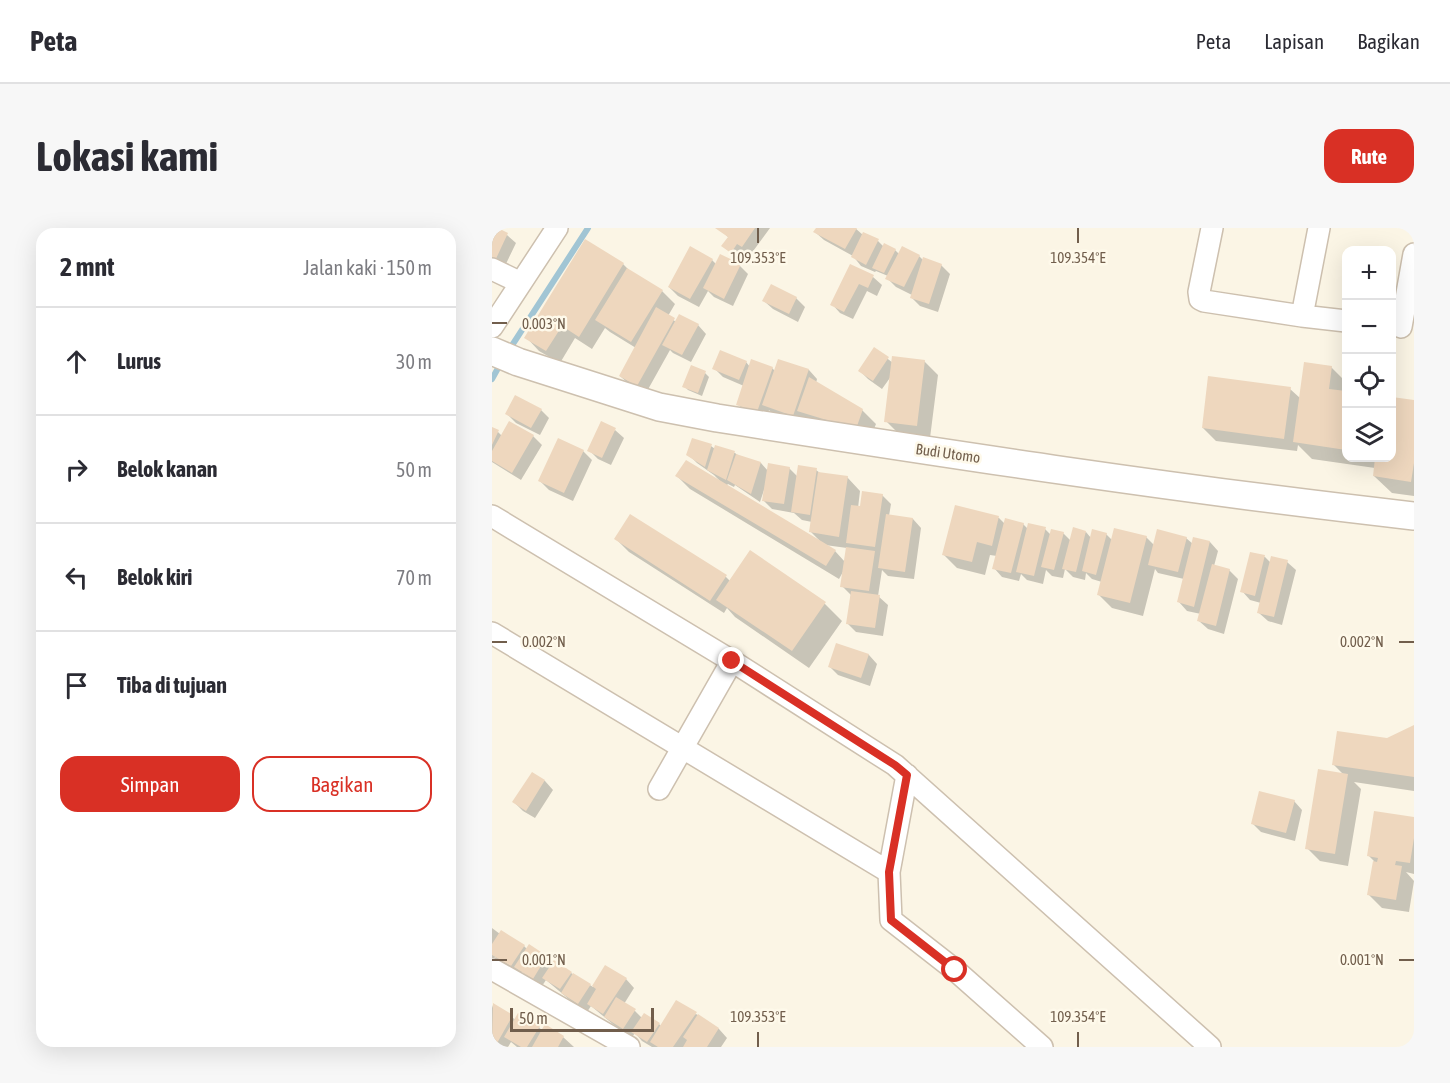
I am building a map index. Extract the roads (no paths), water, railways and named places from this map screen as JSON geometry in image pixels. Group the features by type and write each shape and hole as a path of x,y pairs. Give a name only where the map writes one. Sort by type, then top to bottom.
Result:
{"street":[{"path":"500,348 520,283 556,228"},
{"path":"1212,228 1199,292 1200,299 1342,320"},
{"path":"1302,316 1319,228"},
{"path":"1402,327 1414,254"},
{"path":"492,269 520,283"},
{"name":"Budi Utomo","path":"500,348 659,407 717,418 1175,486 1414,516"},
{"path":"492,516 732,661 895,765 1210,1047"},
{"path":"492,633 889,872"},
{"path":"659,789 732,661"},
{"path":"907,775 889,872 891,920 955,970 1041,1047"},
{"path":"492,969 628,1047"}],"waterway":[{"path":"509,350 588,228"},
{"path":"492,379 502,361"}]}
